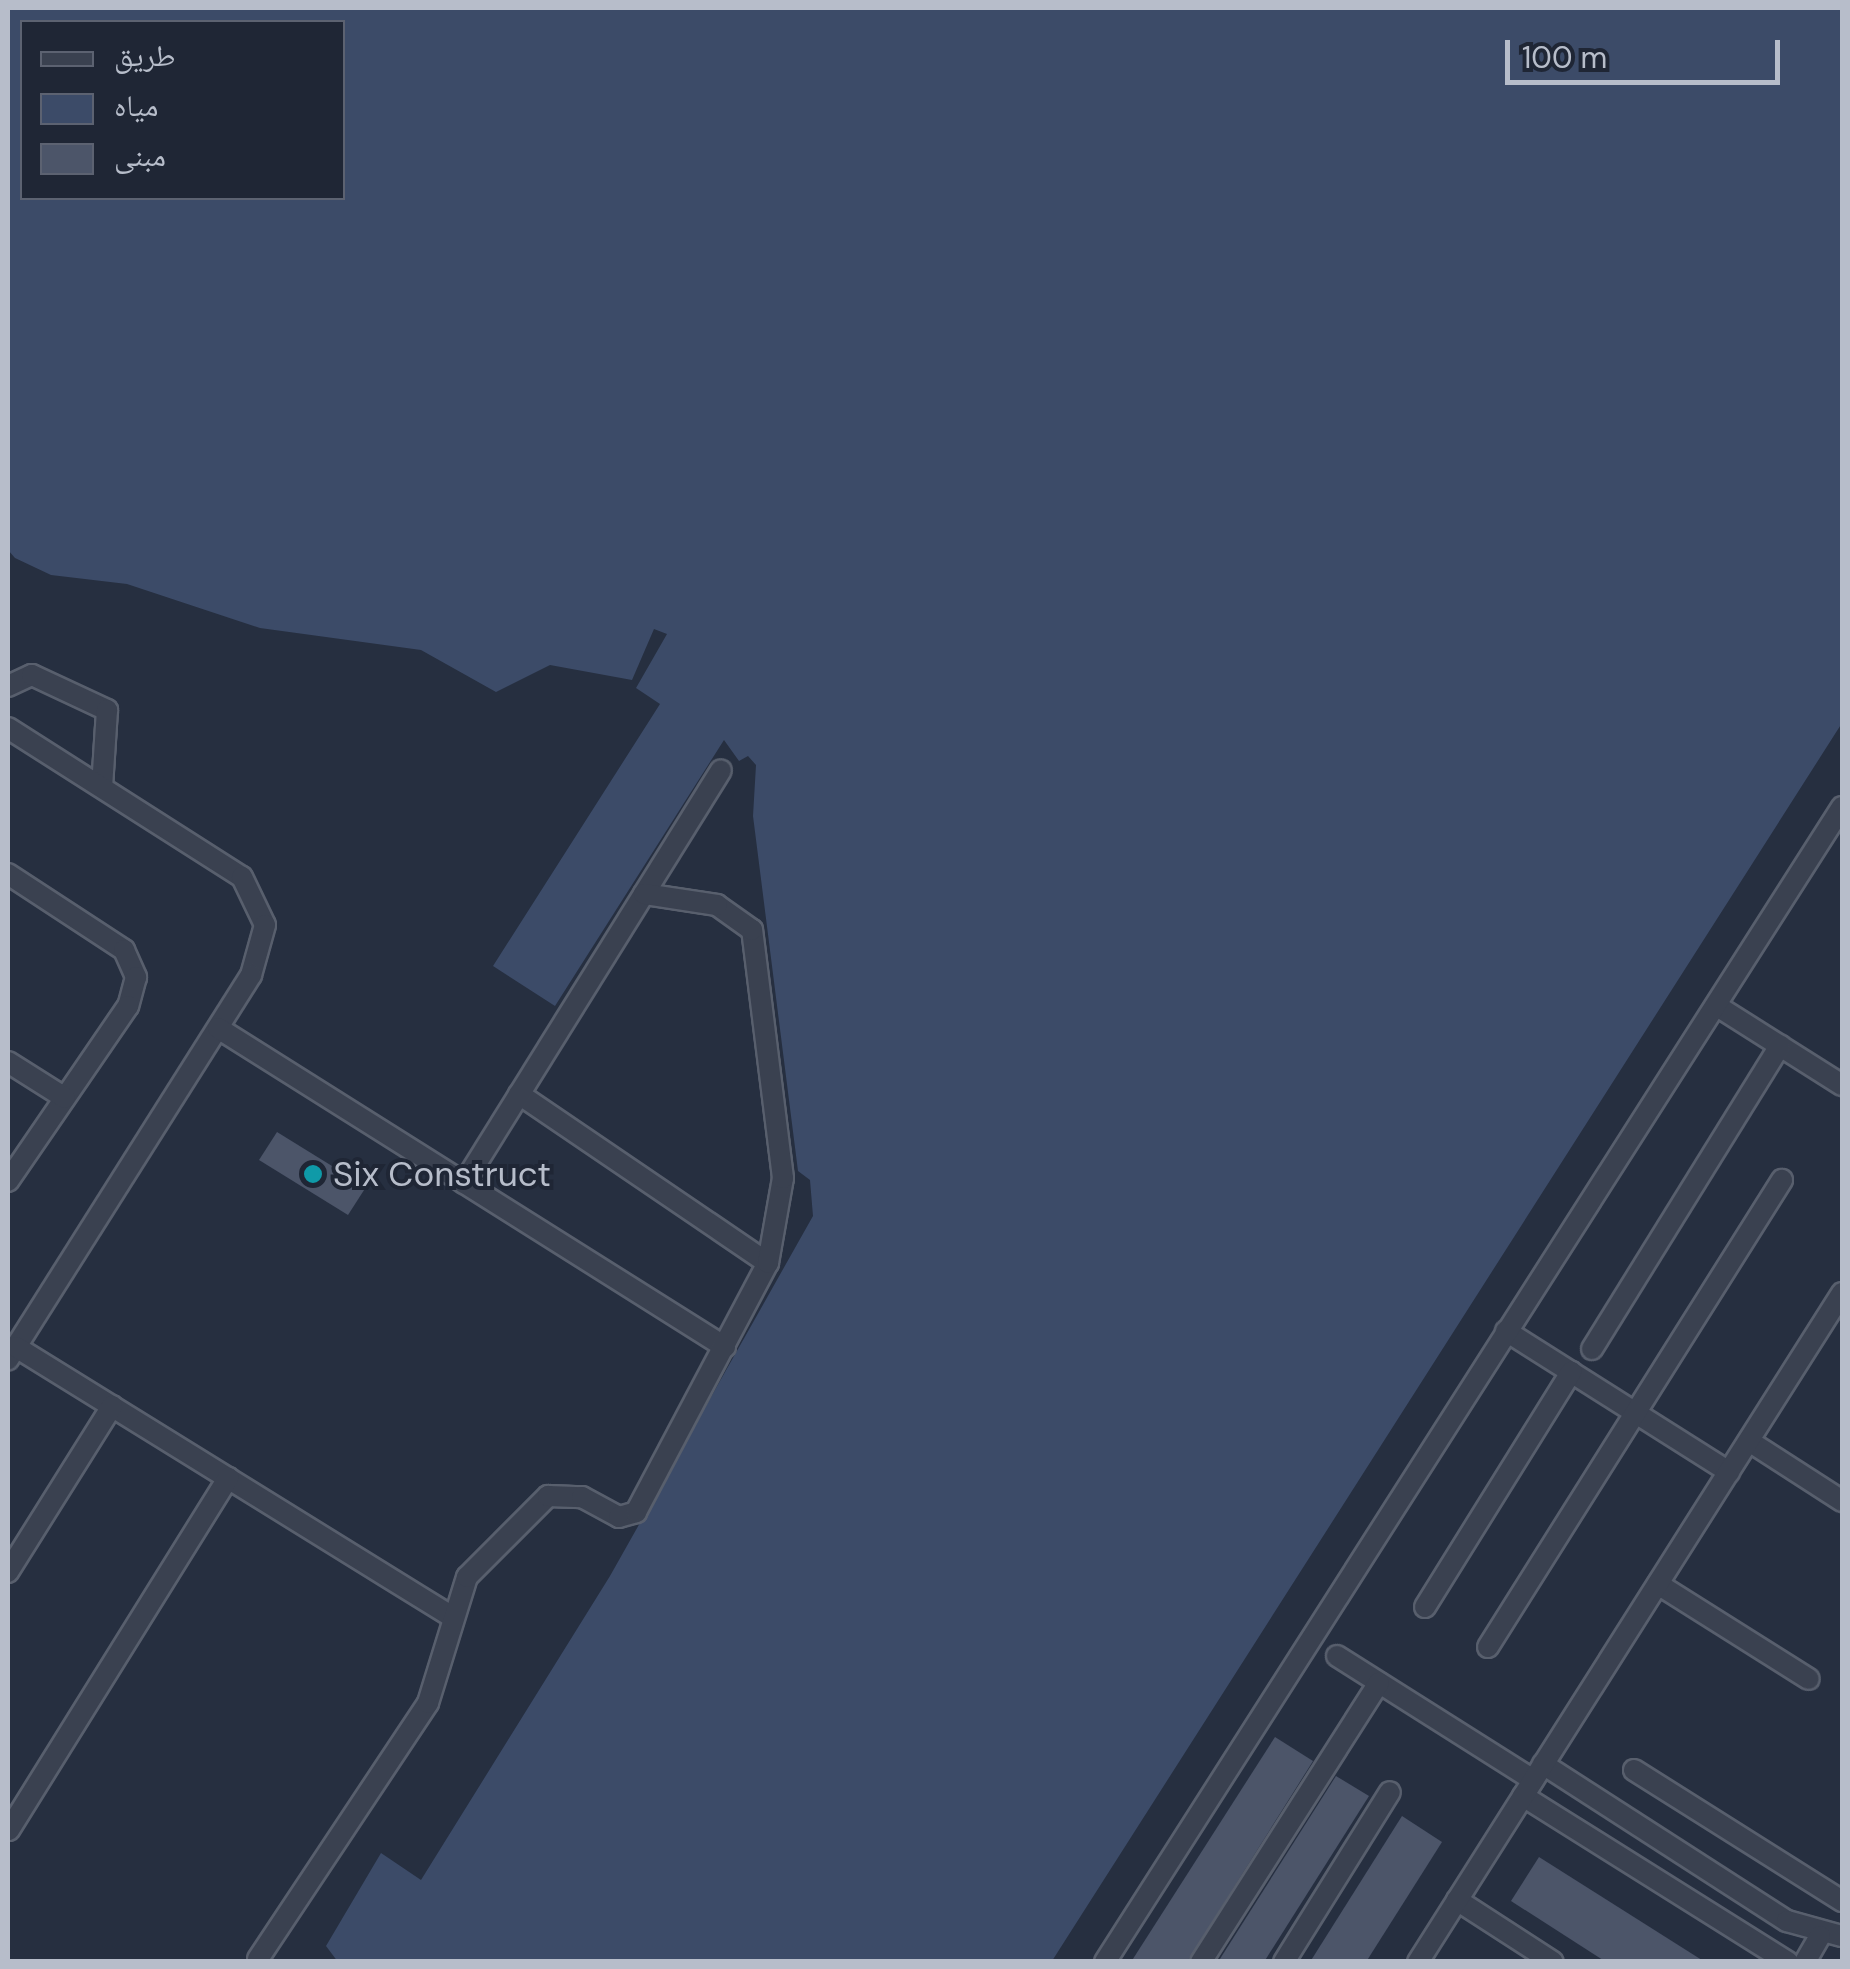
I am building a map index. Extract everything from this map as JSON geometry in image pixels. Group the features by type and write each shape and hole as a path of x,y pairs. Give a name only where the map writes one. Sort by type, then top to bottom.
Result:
{"street":[{"path":"8,686 32,674 107,710 102,787"},
{"path":"8,728 242,877 258,899 262,951 218,1028 12,1354 112,1406 450,1615"},
{"path":"464,1183 721,770"},
{"path":"1105,1962 1842,807"},
{"path":"8,874 112,940 132,962 128,1006 8,1181"},
{"path":"258,1959 428,1703 450,1615 478,1563 538,1501 571,1494 610,1515 636,1512 768,1263 783,1178 752,930 732,910 644,894"},
{"path":"1717,1006 1842,1085"},
{"path":"218,1028 725,1347"},
{"path":"1592,1350 1780,1046"},
{"path":"8,1062 65,1098"},
{"path":"519,1094 768,1263"},
{"path":"1488,1647 1782,1180"},
{"path":"1418,1962 1842,1293"},
{"path":"1506,1331 1729,1472"},
{"path":"1424,1608 1572,1372"},
{"path":"8,1572 112,1406"},
{"path":"1749,1441 1842,1501"},
{"path":"9,1830 228,1478"},
{"path":"1658,1584 1809,1678"},
{"path":"1337,1656 1533,1780 1788,1962"},
{"path":"1201,1962 1379,1683"},
{"path":"1634,1770 1842,1901"},
{"path":"1533,1780 1820,1936 1842,1936"},
{"path":"1284,1962 1390,1792"},
{"path":"1457,1900 1552,1962"},
{"path":"1806,1962 1820,1936"}],"water":[{"path":"8,8 1842,8 1842,723 1052,1961 338,1962 326,1946 381,1853 421,1880 610,1576 813,1216 810,1180 798,1171 753,816 756,765 748,756 739,761 724,740 555,1006 493,966 660,704 636,688 667,634 654,629 632,680 550,665 496,692 421,650 260,628 127,584 51,575 15,558 8,550"}],"building":[{"name":"Six Construct","path":"277,1132 366,1187 348,1215 259,1160"},
{"path":"1275,1737 1313,1761 1187,1962 1131,1962"},
{"path":"1336,1776 1369,1796 1264,1962 1218,1962"},
{"path":"1402,1816 1442,1842 1366,1962 1310,1962"},
{"path":"1539,1857 1705,1962 1606,1962 1511,1901"}],"place":[{"name":"Six Construct","path":"313,1174"}]}
